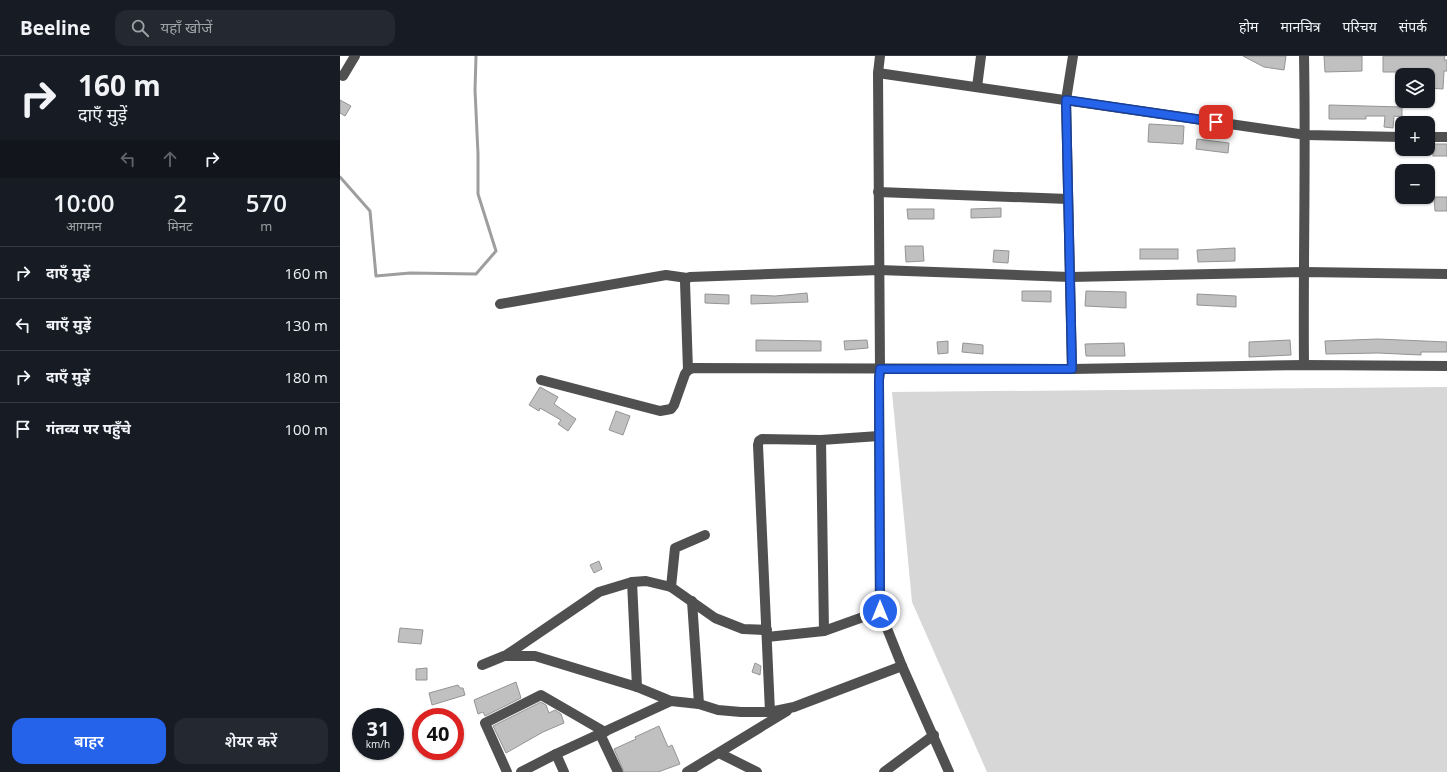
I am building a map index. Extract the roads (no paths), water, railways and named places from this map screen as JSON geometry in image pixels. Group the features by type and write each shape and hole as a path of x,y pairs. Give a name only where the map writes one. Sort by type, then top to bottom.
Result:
{"street":[{"path":"342,76 356,56"},
{"path":"880,56 878,73 880,611 902,666 934,735 949,772"},
{"path":"977,87 981,56"},
{"path":"1072,369 1066,100 1073,56"},
{"path":"1304,56 1306,135 1303,272 1304,365"},
{"path":"878,73 1306,135 1395,137"},
{"path":"1435,137 1447,137"},
{"path":"878,192 1068,199"},
{"path":"500,304 666,275 687,278 879,270 1070,277 1303,272 1447,274"},
{"path":"541,380 660,411 671,409 688,370 685,282 687,278"},
{"path":"688,370 693,368 1072,369 1304,365 1447,366"},
{"path":"770,712 759,441 762,439 821,440 879,436"},
{"path":"821,440 824,631"},
{"path":"671,587 675,548 705,535"},
{"path":"482,664 504,656 599,592 632,582 646,581 671,587 716,618 743,629 767,634 824,631 880,611"},
{"path":"632,582 637,687"},
{"path":"692,601 699,704"},
{"path":"504,656 535,656 637,687 671,701 699,704 718,710 741,712 770,712 794,707 902,666"},
{"path":"507,772 485,723 541,695 603,733 618,772"},
{"path":"524,771 556,754 671,701"},
{"path":"687,772 794,707"},
{"path":"884,772 934,735"},
{"path":"719,753 757,772"},
{"path":"556,754 564,772"}],"waterway":[{"path":"340,177 370,211 376,276 410,273 476,274 496,251 478,194 475,90 476,56"}]}
